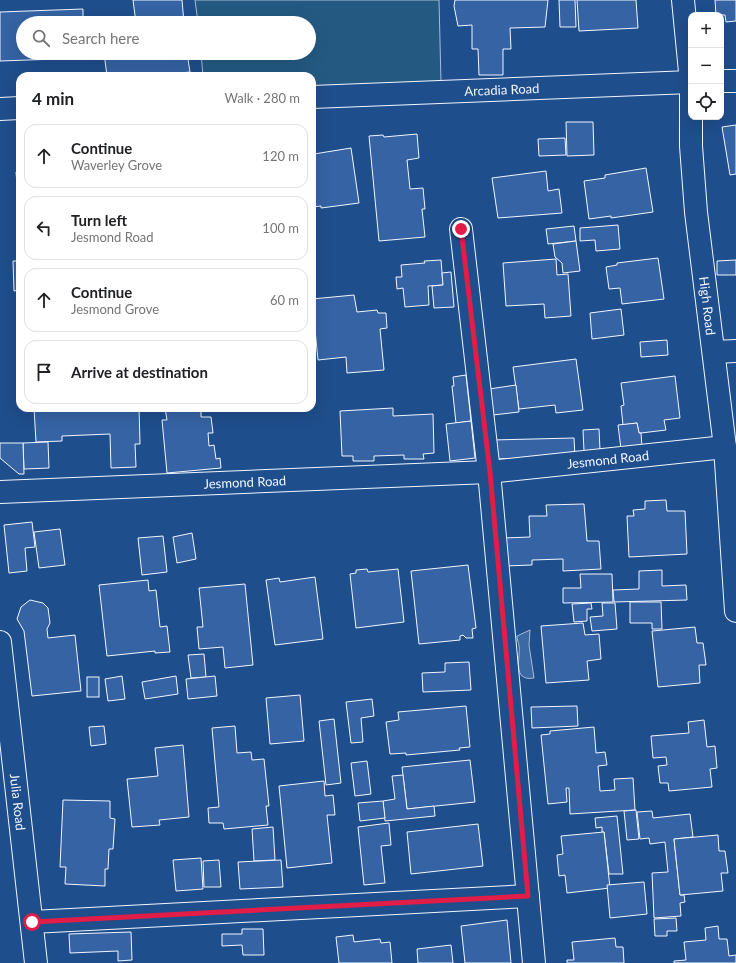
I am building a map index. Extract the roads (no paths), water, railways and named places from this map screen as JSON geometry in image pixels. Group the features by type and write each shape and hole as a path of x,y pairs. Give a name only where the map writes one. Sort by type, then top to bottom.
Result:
{"street":[{"name":"High Road","path":"683,0 688,51"},
{"path":"724,81 736,81"},
{"name":"Arcadia Road","path":"316,97 688,82"},
{"name":"High Road","path":"691,84 691,146 696,212 726,448 736,611"},
{"path":"0,109 16,108"},
{"path":"461,229 490,472 534,963"},
{"path":"714,352 736,351"},
{"name":"Jesmond Road","path":"0,492 490,472 726,448"},
{"name":"Julia Road","path":"0,642 36,963"},
{"path":"32,922 528,896"}]}
